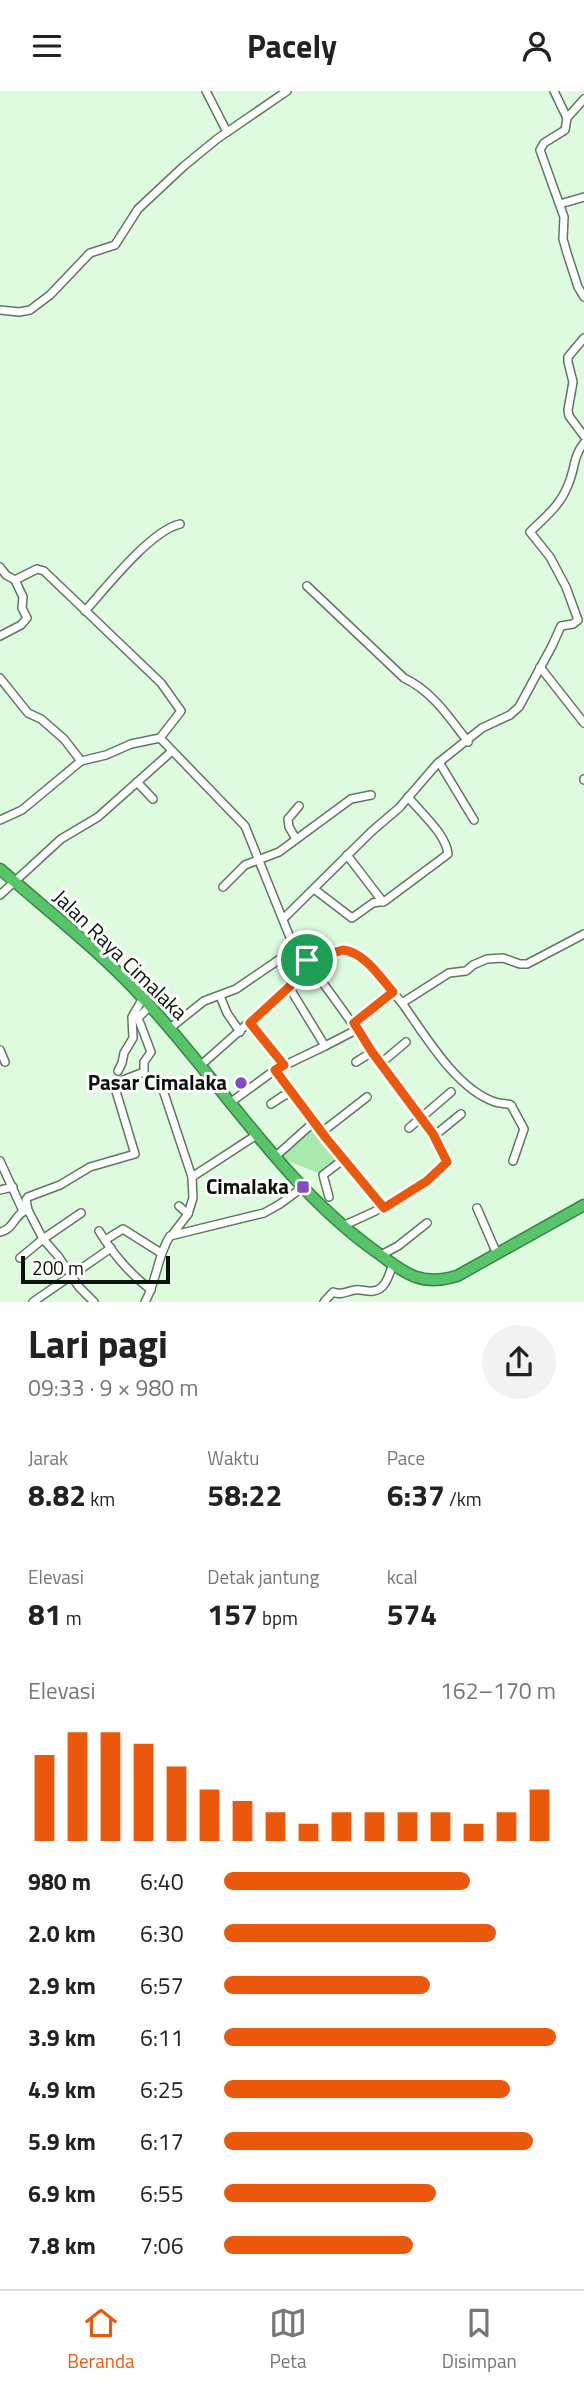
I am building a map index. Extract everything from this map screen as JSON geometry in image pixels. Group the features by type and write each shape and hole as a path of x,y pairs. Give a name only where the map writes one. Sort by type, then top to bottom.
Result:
{"highway":[{"name":"Jalan Raya Cimalaka","path":"0,869 107,963 146,1002 276,1156 341,1226 393,1264 426,1280 443,1280 457,1276 584,1205"}],"street":[{"path":"206,91 227,132"},
{"path":"0,310 30,310 50,295 90,253 115,245 138,209 206,147 287,91"},
{"path":"554,91 567,118"},
{"path":"584,100 567,118 565,130 544,143 540,150 564,217 563,239 566,254 584,297"},
{"path":"560,204 584,197"},
{"path":"584,338 568,357 573,382 569,415 584,436"},
{"path":"284,918 408,797 439,762 482,729 510,715 519,707 561,626 573,624 578,618 550,557 530,533 561,500 570,481 577,452 584,443"},
{"path":"85,611 144,548 166,530 180,524"},
{"path":"0,567 6,575 15,579 23,597 22,608 27,618 21,625 0,636"},
{"path":"0,820 22,810 81,761 106,755 131,744 160,738 181,713 181,709 144,666 40,569 15,579"},
{"path":"307,586 404,678 417,683 468,742"},
{"path":"540,667 584,723"},
{"path":"0,678 28,713 41,719 64,739 81,761"},
{"path":"160,738 245,826 296,949 309,962 434,1136 447,1164 384,1208 341,1226"},
{"path":"0,895 61,839 98,817 171,752"},
{"path":"439,762 474,820"},
{"path":"137,782 153,799"},
{"path":"223,887 238,870 279,852 351,799 371,795"},
{"path":"314,888 351,918 373,903 383,902 449,854 435,829 408,797"},
{"path":"296,839 288,819 299,806"},
{"path":"347,855 383,902"},
{"path":"402,1003 449,973 462,973 472,965 495,957 527,964 584,934"},
{"path":"169,1028 204,1001 244,984 296,949"},
{"path":"201,1065 289,987 309,962 348,950 371,967 393,992 447,1066 472,1088 494,1102 512,1105 524,1129 513,1161"},
{"path":"289,987 326,1046"},
{"path":"232,1103 275,1070 326,1046 356,1026 393,992"},
{"path":"220,996 227,1013 240,1032"},
{"path":"118,1071 133,1038 132,1017 146,1002"},
{"path":"0,1232 9,1229 26,1211 28,1197 60,1185 98,1164 135,1154 115,1089 118,1082 144,1072 144,1062 152,1052 138,1018 146,1002"},
{"path":"250,1023 284,1065"},
{"path":"380,1064 406,1042"},
{"path":"0,1050 5,1062"},
{"path":"356,1062 372,1052"},
{"path":"275,1070 384,1208"},
{"path":"162,1087 194,1177 193,1198 188,1214 175,1234"},
{"path":"409,1128 451,1091"},
{"path":"271,1104 292,1093"},
{"path":"322,1132 367,1097"},
{"path":"434,1136 461,1114"},
{"path":"276,1156 314,1122"},
{"path":"194,1177 258,1134"},
{"path":"328,1197 323,1175 344,1159"},
{"path":"0,1161 43,1240 94,1302"},
{"path":"0,1190 13,1187"},
{"path":"145,1302 168,1238 175,1234 264,1213 303,1187"},
{"path":"179,1206 188,1214"},
{"path":"477,1208 498,1254"},
{"path":"20,1258 81,1213"},
{"path":"381,1255 398,1246 427,1223"},
{"path":"105,1240 123,1229 162,1253"},
{"path":"99,1231 138,1281 151,1290"},
{"path":"33,1302 111,1248"},
{"path":"324,1302 333,1292 338,1294 381,1288 393,1264"}],"green space":[{"path":"314,1122 344,1159 323,1175 276,1156"}],"place":[{"name":"Pasar Cimalaka","path":"241,1083"},
{"name":"Cimalaka","path":"303,1187"}],"route":[{"path":"348,950 371,967 393,992 354,1023 372,1052 433,1134 447,1162 427,1181 384,1208 326,1138 275,1070 284,1065 250,1023 310,964 307,960 348,950"}]}
